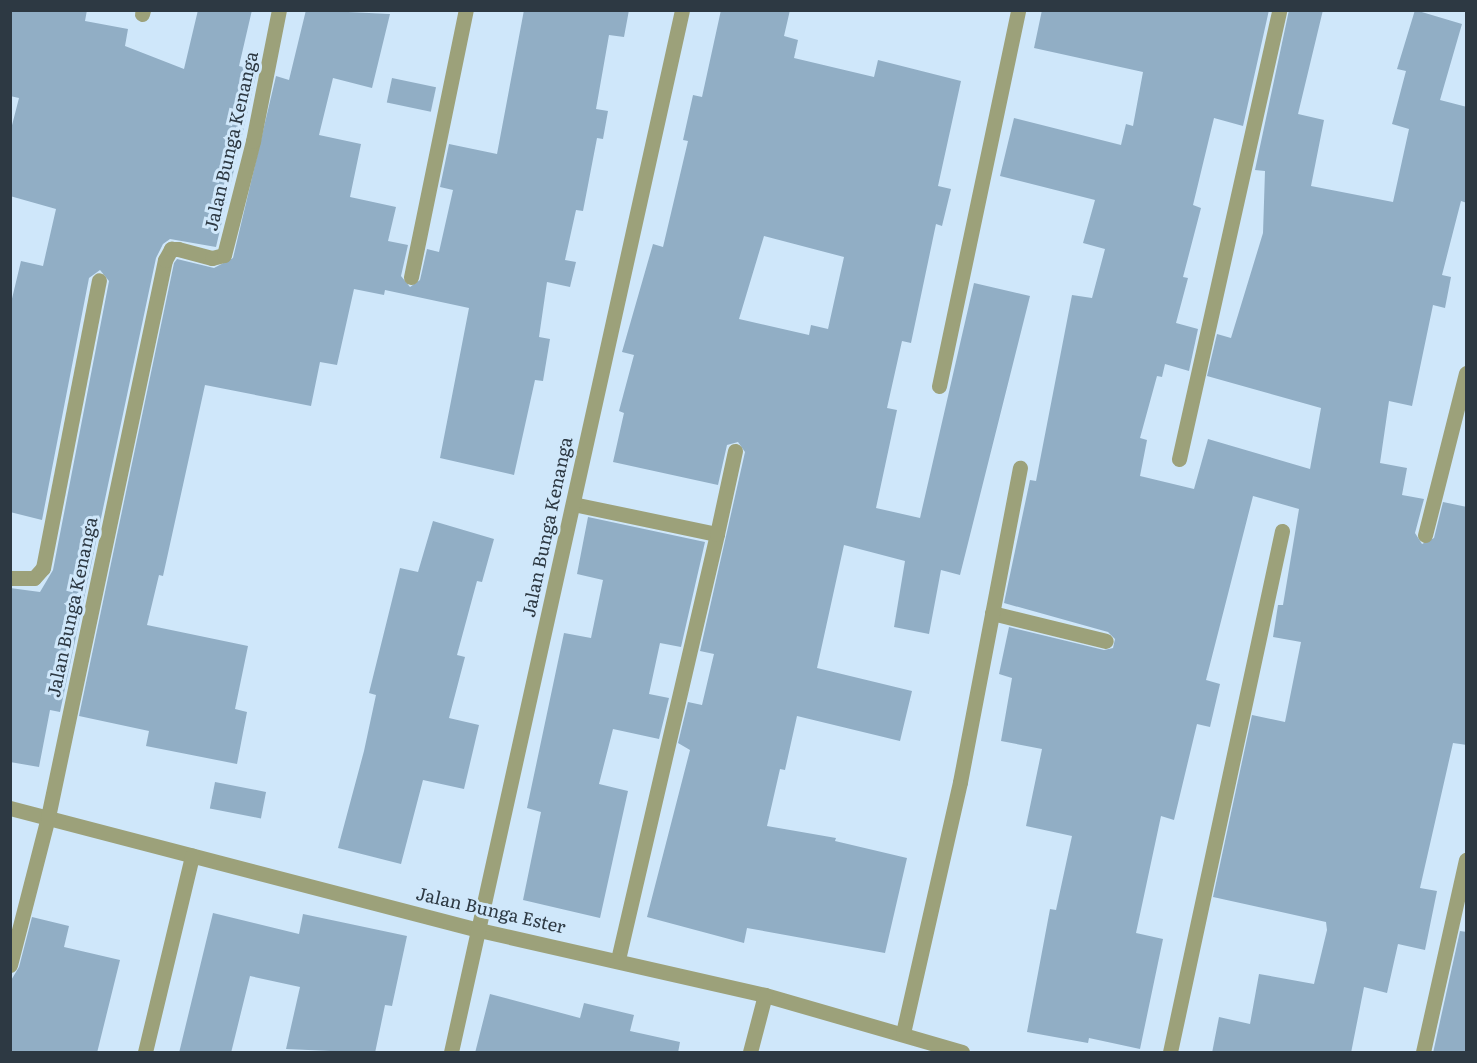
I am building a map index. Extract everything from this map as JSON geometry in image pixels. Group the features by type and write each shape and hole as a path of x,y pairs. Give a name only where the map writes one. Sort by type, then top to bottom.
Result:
{"street":[{"name":"Jalan Bunga Kenanga","path":"48,817 165,260 171,249 212,258 224,255 253,141 279,10"},
{"path":"411,277 466,10"},
{"name":"Jalan Bunga Kenanga","path":"451,1053 682,10"},
{"path":"939,386 1018,10"},
{"path":"1179,459 1279,10"},
{"path":"10,578 34,578 43,568 99,280"},
{"path":"1425,535 1467,373"},
{"path":"618,959 735,451"},
{"path":"903,1033 960,782 1020,468"},
{"path":"573,504 717,534"},
{"path":"1170,1053 1282,531"},
{"path":"992,613 1106,641"},
{"name":"Jalan Bunga Ester","path":"10,808 479,930 618,959 765,995 903,1033 963,1053"},
{"path":"10,965 48,817"},
{"path":"146,1053 192,856"},
{"path":"1423,1053 1467,860"},
{"path":"750,1053 765,995"}],"building":[{"path":"10,10 87,10 85,21 128,29 125,46 184,69 198,10 252,10 239,66 257,71 216,247 170,239 163,244 156,258 60,712 50,710 39,767 10,762 10,588 40,592 53,570 109,281 100,270 89,278 42,520 10,512 10,307 21,261 43,266 56,209 10,196 10,133 19,98 10,96"},
{"path":"306,10 390,14 372,88 333,78 319,135 361,144 350,197 396,207 388,241 408,245 401,276 410,287 420,280 427,249 439,252 453,190 440,187 449,144 497,154 524,10 629,10 624,37 609,35 596,109 608,111 603,139 597,138 583,211 576,210 565,260 576,262 570,287 547,282 539,337 550,339 543,381 535,380 514,475 440,458 469,308 385,290 384,295 354,289 337,365 320,362 311,406 205,385 163,576 159,575 147,625 248,646 235,709 247,712 237,764 146,746 149,731 79,716 174,263 177,259 214,268 233,258 276,76 289,80"},
{"path":"721,10 790,10 784,36 798,40 794,58 874,77 878,60 961,81 938,186 951,189 942,226 936,224 911,343 902,341 887,408 897,410 876,508 920,518 974,283 1030,296 960,575 941,570 929,634 894,627 905,561 844,545 817,668 912,691 900,741 797,716 785,770 780,769 767,826 836,838 835,841 907,858 885,953 747,928 744,943 647,917 690,750 678,743 688,702 702,705 714,654 700,651 745,452 738,442 727,445 718,485 613,462 624,413 619,411 634,355 622,352 653,244 663,247 688,141 683,140 693,95 702,97","holes":["764,236 844,257 828,329 811,325 809,335 739,319"]},
{"path":"1042,10 1269,10 1243,126 1214,118 1193,205 1201,208 1183,277 1188,278 1176,323 1198,329 1189,371 1165,364 1162,377 1157,376 1140,438 1147,440 1140,476 1194,489 1208,439 1310,469 1321,408 1207,376 1217,334 1231,338 1263,233 1265,171 1255,170 1289,10 1323,10 1298,114 1324,120 1311,186 1393,202 1409,129 1392,124 1406,71 1397,69 1415,10 1462,24 1440,100 1467,107 1467,203 1461,201 1442,275 1451,277 1445,308 1433,305 1412,406 1389,401 1380,463 1407,468 1402,495 1424,499 1415,533 1422,544 1434,538 1443,502 1467,507 1467,745 1453,743 1420,888 1437,891 1425,950 1398,944 1387,993 1364,987 1351,1053 1212,1053 1219,1017 1250,1024 1259,974 1314,984 1327,930 1326,922 1213,897 1252,715 1285,722 1301,642 1273,637 1278,605 1283,605 1299,509 1253,496 1206,680 1220,684 1210,727 1197,724 1174,820 1161,816 1136,933 1163,939 1140,1049 1089,1038 1088,1043 1027,1032 1050,909 1056,910 1072,836 1026,826 1042,749 1001,741 1012,678 999,674 1009,627 1104,650 1113,648 1115,639 1108,632 1004,603 1030,480 1036,481 1072,295 1092,298 1105,249 1083,243 1095,200 1000,176 1014,118 1121,145 1126,124 1133,126 1143,72 1034,48"},
{"path":"392,78 436,87 431,112 387,102"},
{"path":"588,517 705,542 681,647 660,643 649,694 669,698 659,739 613,729 599,784 628,791 600,918 523,900 541,812 527,808 564,633 591,638 603,580 577,574"},
{"path":"433,521 494,539 482,582 477,581 457,655 465,657 449,718 479,725 464,789 423,780 401,864 338,848 364,751 376,695 369,693 400,568 418,572"},
{"path":"215,782 266,792 261,818 210,809"},
{"path":"213,913 299,934 303,914 407,936 392,1006 385,1005 375,1053 286,1049 300,987 250,976 231,1053 179,1053"},
{"path":"32,917 69,926 64,947 120,960 97,1053 10,1053 10,982 19,967"},
{"path":"1460,931 1467,932 1467,1053 1433,1053"},
{"path":"490,994 580,1018 584,1003 634,1015 630,1031 680,1042 678,1053 475,1053"}]}
